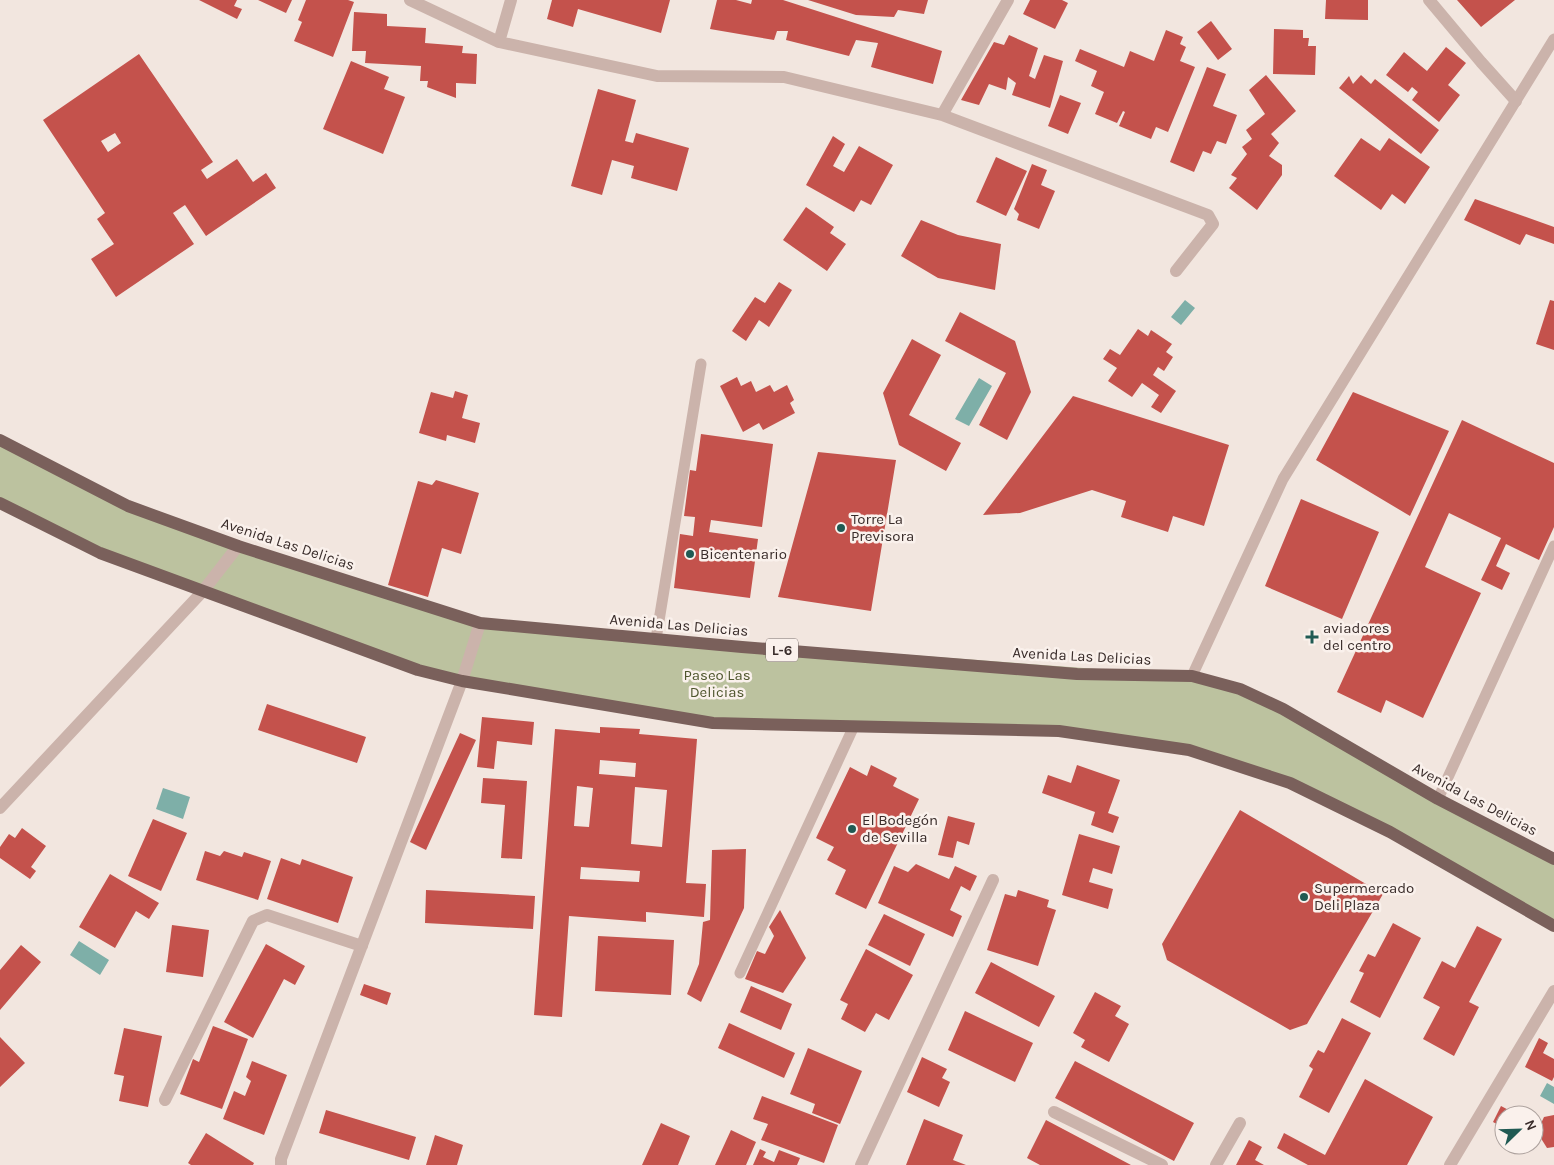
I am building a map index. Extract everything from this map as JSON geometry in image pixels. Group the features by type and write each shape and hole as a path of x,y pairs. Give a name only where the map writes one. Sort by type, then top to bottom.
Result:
{"main road":[{"name":"Avenida Las Delicias","path":"0,440 128,506 238,546 480,623 1077,674 1192,676 1240,689 1283,709 1438,799 1554,858"},
{"path":"0,502 100,553 418,670 462,681 713,723 1059,731 1189,750 1290,783 1390,832 1554,926"}],"street":[{"path":"410,0 499,42 657,76 784,77 942,115 1208,215 1213,224 1176,271"},
{"path":"499,42 511,0"},
{"path":"942,115 1008,0"},
{"path":"1429,0 1516,101"},
{"path":"0,808 203,591 238,546"},
{"path":"282,1165 281,1159 462,681 480,623"},
{"path":"861,1165 993,880"},
{"path":"165,1100 253,921 266,915 362,946"},
{"path":"1450,1165 1554,991"},
{"path":"1054,1112 1162,1165"},
{"path":"1216,1165 1240,1122"}],"lane":[{"path":"1192,676 1283,479 1554,40"},
{"path":"656,638 701,364"},
{"path":"1438,799 1554,546"},
{"path":"740,973 854,726"}],"green space":[{"name":"Paseo Las Delicias","path":"0,440 128,506 480,623 1192,676 1240,689 1554,859 1554,926 1293,784 1189,750 1059,731 713,723 462,681 100,553 0,503"}],"water":[{"path":"1185,300 1195,308 1181,325 1171,317"},
{"path":"979,378 992,386 969,426 955,419"},
{"path":"163,788 190,797 183,819 156,809"},
{"path":"79,941 109,960 100,975 70,955"},
{"path":"1547,1083 1554,1087 1554,1104 1540,1096"}],"building":[{"path":"199,0 237,0 234,6 242,9 237,19"},
{"path":"258,0 292,0 286,13"},
{"path":"306,0 348,0 354,2 333,57 294,41 302,22 298,20"},
{"path":"552,0 670,0 661,33 578,9 573,27 547,19"},
{"path":"717,0 736,0 751,4 752,0 783,0 942,51 933,84 871,67 878,43 856,40 849,56 786,40 788,31 777,31 774,40 710,29"},
{"path":"808,0 928,0 924,14 898,10 894,17 856,15"},
{"path":"1030,0 1062,0 1068,3 1055,29 1023,14"},
{"path":"1326,0 1368,0 1368,20 1325,19"},
{"path":"1457,0 1515,0 1481,27"},
{"path":"354,12 387,14 387,26 426,28 425,43 463,46 462,53 477,54 476,84 456,83 456,98 427,87 428,81 420,81 421,66 365,63 366,51 352,51"},
{"path":"1211,21 1232,49 1218,60 1197,32"},
{"path":"1274,29 1303,30 1303,38 1309,38 1308,46 1316,46 1315,75 1273,74"},
{"path":"1166,30 1183,37 1180,44 1186,47 1180,61 1195,67 1168,132 1156,127 1151,139 1119,126 1125,112 1123,111 1117,123 1095,114 1104,92 1091,86 1097,71 1075,61 1080,49 1124,67 1130,51 1154,61"},
{"path":"1009,35 1038,48 1029,76 1035,79 1044,55 1063,61 1050,108 1012,95 1016,83 1008,77 1006,90 989,84 979,105 961,100 994,42 1004,45"},
{"path":"1446,47 1466,63 1448,85 1460,95 1439,122 1412,100 1418,92 1412,87 1408,92 1386,75 1404,52 1427,71"},
{"path":"139,54 213,162 201,170 207,179 237,159 253,182 266,173 276,188 206,236 185,205 173,213 194,244 116,297 91,259 114,244 97,219 105,213 43,120","holes":["115,133 121,143 108,152 101,141"]},
{"path":"351,61 389,77 384,89 405,97 383,154 323,129"},
{"path":"1207,67 1226,74 1213,106 1237,115 1226,144 1217,141 1211,154 1203,151 1194,172 1170,162"},
{"path":"1266,75 1296,111 1271,134 1279,143 1269,156 1282,165 1282,175 1257,210 1229,188 1237,178 1231,175 1247,154 1242,147 1252,139 1246,130 1265,114 1249,90"},
{"path":"1361,75 1371,84 1375,79 1439,130 1421,154 1339,88 1349,76 1353,84"},
{"path":"598,89 636,100 625,141 633,143 636,133 689,148 677,191 631,178 634,166 612,160 602,195 571,186"},
{"path":"1060,95 1081,103 1068,134 1048,126"},
{"path":"833,136 845,144 833,166 844,172 859,146 893,165 871,205 861,200 854,212 806,185"},
{"path":"1361,138 1380,151 1389,138 1430,167 1405,204 1392,194 1381,210 1334,176"},
{"path":"996,157 1027,171 1006,216 976,202"},
{"path":"1032,164 1047,170 1041,185 1055,191 1039,229 1017,220 1019,214 1014,209"},
{"path":"1475,199 1554,227 1554,244 1526,234 1520,245 1464,220"},
{"path":"806,207 834,227 830,233 846,244 827,271 783,240"},
{"path":"921,220 958,235 1001,244 995,290 938,278 901,256"},
{"path":"779,282 792,290 769,327 759,320 746,341 732,331 755,297 765,303"},
{"path":"1550,300 1554,301 1554,350 1536,344"},
{"path":"960,312 1015,341 1031,392 1007,440 979,425 1006,373 945,341"},
{"path":"1138,329 1148,336 1151,330 1172,344 1166,352 1173,357 1164,371 1158,367 1153,375 1176,391 1161,413 1151,407 1159,395 1142,383 1132,397 1108,381 1117,368 1103,359 1110,349 1120,355"},
{"path":"912,339 941,355 909,415 961,443 946,471 899,445 883,393"},
{"path":"737,377 741,386 751,381 756,392 770,385 774,392 787,385 794,400 790,403 795,413 763,430 759,423 743,432 720,386"},
{"path":"455,391 468,395 462,418 480,423 475,443 447,435 446,441 419,433 431,392 453,398"},
{"path":"1353,392 1449,431 1410,516 1316,460"},
{"path":"1073,396 1229,445 1204,526 1173,516 1168,532 1121,517 1126,501 1092,490 1020,513 983,515"},
{"path":"1462,420 1554,463 1554,527 1539,560 1506,544 1496,566 1510,573 1502,590 1481,580 1501,538 1449,513 1425,567 1481,593 1423,718 1386,700 1381,713 1337,692"},
{"path":"701,434 773,444 762,527 711,520 709,532 758,539 750,598 674,588 680,534 693,536 695,517 684,516 690,470 696,471"},
{"name":"Torre La Previsora","path":"818,452 896,460 871,611 778,597"},
{"path":"436,480 479,493 461,554 442,548 428,597 388,585 418,481 432,485"},
{"path":"1301,499 1379,532 1342,619 1265,586"},
{"path":"267,704 366,737 357,763 258,730"},
{"path":"482,717 534,722 532,745 497,741 494,769 477,767"},
{"path":"600,727 640,729 639,734 697,739 686,883 706,884 704,917 646,912 646,922 569,916 562,1017 534,1015 555,729 600,733","holes":["600,760 636,763 635,777 599,774","577,786 593,788 589,827 574,826","635,787 667,790 662,847 631,844","581,867 640,871 639,882 580,879"]},
{"path":"460,733 476,740 426,850 410,842"},
{"path":"871,765 897,778 893,786 919,799 866,909 835,894 846,870 827,860 834,847 816,838 850,767 867,776"},
{"path":"1077,765 1120,780 1108,813 1119,817 1113,833 1091,825 1095,812 1042,793 1048,775 1071,783"},
{"path":"483,778 527,781 522,859 501,858 505,805 481,803"},
{"path":"1240,810 1383,894 1307,1024 1290,1030 1167,960 1162,944"},
{"path":"948,816 975,823 969,845 957,841 953,858 938,855"},
{"path":"153,819 187,833 161,891 128,876"},
{"path":"22,828 46,846 31,867 36,871 30,879 0,858 0,847 9,834 15,838"},
{"path":"1079,834 1120,846 1112,874 1093,868 1089,882 1113,889 1108,909 1062,895"},
{"path":"746,849 744,908 701,1002 687,994 699,964 703,922 710,920 712,850"},
{"path":"205,851 220,856 224,851 242,857 244,852 271,861 258,900 196,880"},
{"path":"281,858 300,865 302,859 353,877 338,923 267,899"},
{"path":"916,864 949,879 955,866 977,876 970,891 961,886 950,910 962,916 953,937 878,903 894,866 908,872"},
{"path":"110,874 159,903 149,919 136,911 115,948 79,927"},
{"path":"426,890 535,896 533,929 425,923"},
{"path":"1018,890 1049,900 1047,907 1056,910 1038,966 987,950 1005,894 1016,897"},
{"path":"780,910 806,958 783,993 745,979 757,951 765,954 774,936 769,927"},
{"path":"884,914 925,934 910,966 868,945"},
{"path":"1393,923 1421,938 1380,1018 1350,1002 1364,973 1359,971 1368,954 1375,957"},
{"path":"172,925 209,930 203,977 166,972"},
{"path":"1477,926 1502,939 1469,1002 1479,1007 1454,1056 1423,1039 1440,1007 1423,998 1442,961 1455,968"},
{"path":"598,936 674,940 671,995 595,991"},
{"path":"266,944 305,966 295,985 284,979 253,1038 224,1022"},
{"path":"21,945 41,962 0,1010 0,970"},
{"path":"866,949 913,975 889,1020 876,1013 865,1032 841,1019 848,1004 840,1000"},
{"path":"991,962 1055,996 1039,1027 975,993"},
{"path":"364,984 391,993 387,1005 360,995"},
{"path":"751,986 792,1004 781,1030 740,1012"},
{"path":"1095,992 1121,1006 1115,1016 1129,1024 1109,1062 1081,1047 1085,1040 1073,1033"},
{"path":"965,1011 1033,1043 1015,1082 948,1050"},
{"path":"1342,1018 1371,1033 1329,1113 1299,1097 1313,1069 1309,1066 1318,1050 1324,1053"},
{"path":"729,1023 795,1053 784,1078 718,1048"},
{"path":"213,1026 248,1039 222,1109 180,1094 193,1059 199,1062"},
{"path":"124,1028 162,1036 148,1107 119,1101 124,1076 114,1074"},
{"path":"0,1037 25,1063 0,1087"},
{"path":"1539,1038 1548,1043 1543,1053 1554,1059 1554,1077 1552,1081 1525,1067"},
{"path":"808,1048 862,1071 840,1124 812,1113 815,1104 790,1094"},
{"path":"922,1057 947,1069 942,1078 950,1082 939,1107 907,1092"},
{"path":"252,1061 287,1075 264,1135 223,1119 234,1091 245,1096 251,1081 246,1077"},
{"path":"1075,1061 1194,1123 1174,1161 1055,1098"},
{"path":"1365,1079 1433,1117 1407,1165 1308,1165 1277,1148 1284,1133 1325,1155"},
{"path":"762,1096 838,1125 824,1163 761,1140 768,1124 753,1119"},
{"path":"326,1110 416,1137 409,1160 319,1133"},
{"path":"1554,1115 1554,1147 1547,1148 1544,1143 1544,1117"},
{"path":"924,1119 963,1135 953,1160 966,1165 906,1165"},
{"path":"1046,1120 1131,1165 1040,1165 1027,1158"},
{"path":"661,1123 690,1136 678,1165 642,1165"},
{"path":"731,1130 756,1142 746,1165 715,1165"},
{"path":"206,1133 254,1163 253,1165 191,1165 188,1163"},
{"path":"435,1135 463,1145 457,1165 426,1165"},
{"path":"1249,1140 1262,1147 1255,1160 1264,1165 1236,1165"},
{"path":"760,1149 766,1152 763,1157 774,1162 779,1150 800,1158 797,1165 753,1165"}],"place":[{"name":"Torre La Previsora","path":"841,528"},
{"name":"Bicentenario","path":"690,554"},
{"name":"aviadores del centro","path":"1312,637"},
{"name":"El Bodegón de Sevilla","path":"852,829"},
{"name":"Supermercado Deli Plaza","path":"1304,897"}]}
